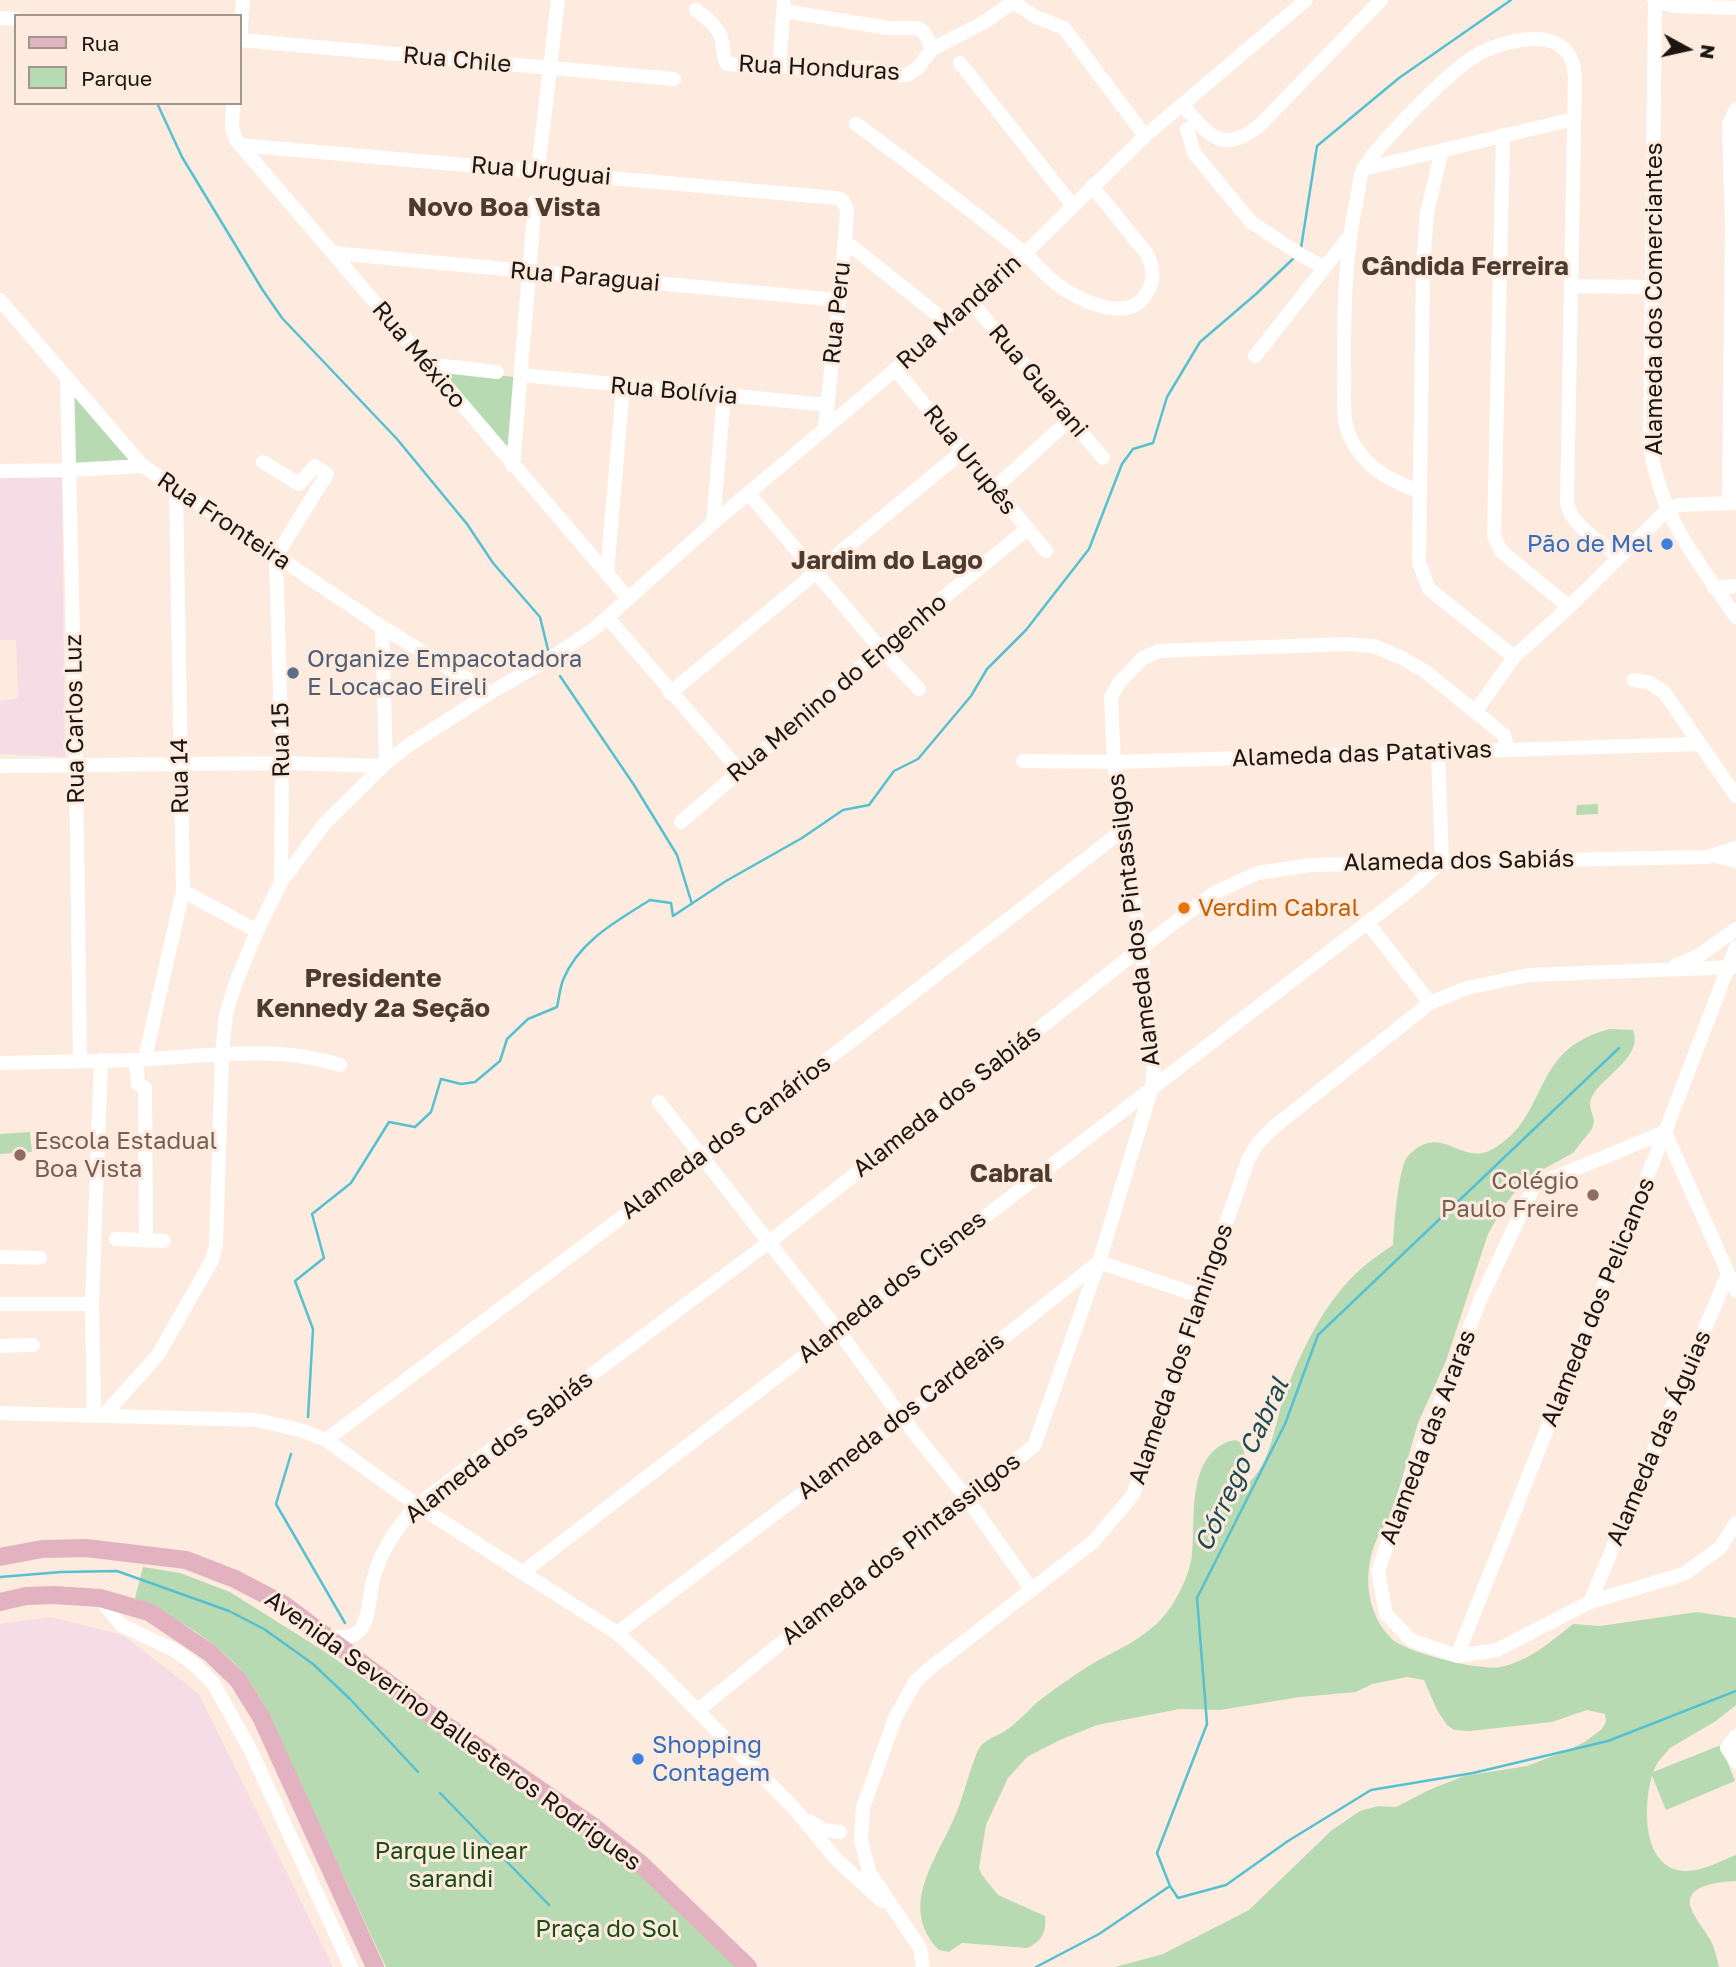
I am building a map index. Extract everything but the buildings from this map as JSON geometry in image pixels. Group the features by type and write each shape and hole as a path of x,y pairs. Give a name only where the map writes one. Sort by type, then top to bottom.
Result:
{"main road":[{"name":"Avenida Severino Ballesteros Rodrigues","path":"0,1557 42,1549 86,1548 186,1560 235,1579 283,1604 428,1713 597,1829 640,1863 748,1967"},
{"path":"0,1602 26,1596 100,1598 149,1612 210,1653 239,1680 261,1717 375,1967"}],"street":[{"path":"538,170 558,0"},
{"name":"Rua Mandarin","path":"281,882 325,823 385,765 409,745 552,657 607,617 825,427 973,304 1145,136 1306,0"},
{"path":"1182,105 1205,130 1219,139 1239,140 1260,125 1381,0"},
{"path":"1655,0 1674,6 1736,9"},
{"name":"Alameda dos Comerciantes","path":"1655,0 1650,447 1659,490 1682,540 1736,617"},
{"name":"Rua Honduras","path":"696,10 717,26 723,43 725,63 779,68 867,68 890,75 907,75 918,68 932,49 983,23 1010,3 1016,3 1036,17 1064,28 1145,136"},
{"path":"779,68 784,6 888,28 918,28 924,32 932,49"},
{"path":"1419,491 1394,481 1371,467 1357,451 1345,424 1344,332 1348,238 1363,169 1438,87 1477,55 1514,41 1539,38 1565,50 1572,60 1576,76 1567,503 1575,521 1618,556"},
{"name":"Rua Chile","path":"242,39 674,79"},
{"path":"960,64 1073,205"},
{"name":"Rua México","path":"233,105 233,135 240,145 627,597"},
{"path":"1476,711 1514,657 1667,510 1678,505 1733,503 1729,125 1736,109"},
{"path":"1363,169 1574,119"},
{"path":"1161,123 1199,132 1205,130"},
{"path":"856,124 931,178 1026,254 1053,283 1087,301 1116,309 1135,305 1144,298 1150,287 1152,265 1147,254 1092,186"},
{"path":"1187,129 1194,153 1251,222 1304,257 1325,267"},
{"path":"1503,135 1494,536 1501,551 1569,607"},
{"name":"Rua Uruguai","path":"240,145 538,170 842,200"},
{"path":"1442,150 1427,213 1423,265 1418,553 1429,589 1514,657"},
{"name":"Rua Peru","path":"825,427 845,241 847,210 842,200"},
{"path":"513,466 535,201"},
{"path":"1255,356 1348,238"},
{"path":"845,241 949,324"},
{"name":"Rua Paraguai","path":"333,253 838,300"},
{"path":"1572,286 1652,287"},
{"name":"Rua Fronteira","path":"0,300 144,466 382,627 490,693"},
{"name":"Rua Guarani","path":"973,304 1103,458"},
{"path":"426,365 497,372"},
{"name":"Rua Urupês","path":"895,369 1045,551"},
{"name":"Rua Bolívia","path":"522,375 828,405"},
{"name":"Rua Carlos Luz","path":"66,378 70,470 80,1060"},
{"path":"607,573 623,387"},
{"path":"713,523 724,395"},
{"path":"994,489 1070,419"},
{"path":"670,693 963,451"},
{"path":"263,461 299,484 314,466 327,474 276,556"},
{"path":"0,471 144,466"},
{"name":"Rua 14","path":"141,1059 183,891 176,489"},
{"path":"749,494 881,649 919,689"},
{"name":"Rua Menino do Engenho","path":"681,822 881,649 1026,530"},
{"name":"Rua 15","path":"276,556 282,763 281,882"},
{"path":"1714,588 1736,586"},
{"path":"607,617 740,771"},
{"path":"0,766 282,763 385,765 382,627"},
{"name":"Alameda dos Pintassilgos","path":"697,1711 838,1597 1034,1446 1098,1262 1152,1087 1154,1065 1141,948 1114,762 1111,697 1119,683 1143,658 1159,651 1345,644 1374,646 1426,672 1504,735 1508,750"},
{"path":"1634,680 1650,683 1664,692 1736,796"},
{"name":"Alameda das Patativas","path":"1023,761 1114,762 1700,744"},
{"path":"1438,753 1442,861"},
{"name":"Alameda dos Canários","path":"326,1440 703,1156 1123,830"},
{"name":"Alameda dos Sabiás","path":"1716,856 1736,848"},
{"name":"Alameda dos Sabiás","path":"325,1636 346,1638 359,1631 366,1620 373,1580 384,1548 399,1524 417,1505 768,1243 1214,893 1257,873 1311,865 1716,856 1736,861"},
{"name":"Alameda dos Cisnes","path":"522,1573 1411,889 1442,861"},
{"path":"98,1416 158,1354 212,1260 216,1245 222,1054 226,1014 257,931 281,882"},
{"path":"183,891 257,931"},
{"path":"1367,922 1430,1003"},
{"path":"1666,970 1700,954 1736,929"},
{"name":"Alameda dos Pelicanos","path":"1457,1656 1732,967 1736,947"},
{"name":"Alameda dos Flamingos","path":"861,1844 863,1807 896,1716 915,1682 1093,1542 1133,1494 1248,1160 1258,1143 1274,1127 1430,1003 1471,987 1529,975 1732,967"},
{"path":"0,1063 222,1054 302,1055 340,1065"},
{"path":"141,1059 138,1084 145,1088 146,1239"},
{"path":"98,1416 92,1304 101,1060"},
{"path":"659,1102 966,1497 1032,1590"},
{"path":"1665,1132 1736,1291"},
{"name":"Alameda das Araras","path":"1665,1132 1534,1186 1481,1298 1405,1493 1378,1571 1386,1614 1411,1640 1457,1656 1497,1650 1590,1602 1684,1574 1720,1548 1736,1523"},
{"path":"116,1239 164,1241"},
{"path":"0,1257 40,1258"},
{"path":"1098,1262 1200,1296"},
{"name":"Alameda dos Cardeais","path":"617,1633 902,1418 1098,1262"},
{"name":"Alameda das Águias","path":"1590,1602 1728,1274"},
{"path":"0,1304 92,1304"},
{"path":"0,1346 33,1345"},
{"path":"0,1413 257,1420 300,1430 326,1440 417,1505 617,1633 793,1807 837,1858 905,1923"},
{"path":"100,1598 121,1625 176,1651 213,1683 249,1747 351,1967"},
{"path":"1736,1736 1727,1748 1736,1762"},
{"path":"793,1807 818,1828 855,1833 869,1872 920,1948 923,1967"},
{"name":"Alameda dos Flamingos","path":"843,1832 863,1807"},
{"path":"837,1858 831,1845 832,1840 843,1832"},
{"path":"837,1858 855,1860 861,1844"}],"shaded area":[{"path":"62,477 65,757 0,754 0,701 18,698 16,640 0,640 0,478"},
{"path":"51,1617 123,1635 199,1694 333,1967 0,1967 0,1624"}],"green space":[{"path":"439,371 516,377 509,455"},
{"path":"67,378 143,466 70,470"},
{"path":"1598,804 1598,814 1576,815 1577,805"},
{"path":"1610,1029 1633,1030 1635,1040 1627,1058 1590,1101 1594,1121 1592,1129 1573,1153 1525,1179 1504,1206 1488,1234 1446,1361 1418,1423 1391,1517 1374,1545 1368,1578 1374,1611 1381,1626 1392,1639 1412,1650 1444,1660 1490,1668 1511,1664 1530,1656 1573,1624 1600,1626 1697,1612 1736,1618 1736,1705 1716,1721 1670,1748 1653,1772 1721,1745 1735,1781 1666,1810 1652,1776 1647,1803 1649,1834 1653,1848 1660,1859 1670,1867 1684,1871 1697,1870 1736,1855 1736,1881 1705,1886 1698,1889 1690,1900 1693,1912 1712,1944 1719,1967 1115,1967 1163,1954 1249,1910 1332,1830 1360,1811 1378,1806 1396,1807 1464,1776 1527,1766 1586,1741 1602,1729 1606,1722 1605,1714 1587,1710 1552,1722 1470,1731 1454,1730 1437,1710 1424,1680 1407,1677 1372,1684 1356,1692 1300,1697 1220,1710 1180,1709 1097,1725 1027,1757 1008,1778 986,1825 979,1868 998,1895 1045,1916 1042,1935 1036,1943 1027,1948 962,1943 949,1952 939,1950 927,1934 921,1917 924,1883 955,1816 978,1750 1070,1679 1146,1632 1172,1605 1185,1581 1191,1561 1195,1493 1204,1464 1213,1452 1225,1443 1239,1441 1244,1452 1241,1479 1246,1485 1255,1476 1272,1441 1293,1374 1317,1324 1350,1280 1366,1264 1393,1245 1399,1184 1408,1156 1420,1146 1431,1143 1441,1143 1470,1153 1491,1150 1510,1136 1523,1120 1552,1068 1565,1052 1584,1039"},
{"path":"30,1132 32,1152 0,1154 0,1134"},
{"name":"Parque linear sarandi","path":"143,1567 180,1573 230,1592 319,1648 590,1833 635,1868 737,1967 386,1967 260,1698 241,1671 215,1646 176,1620 135,1598"}],"waterway":[{"path":"1301,248 1317,146 1399,78 1511,0"},
{"path":"158,105 182,157 282,318 397,439 467,524 493,563 540,617 548,650"},
{"path":"308,1417 313,1329 295,1281 324,1258 312,1214 351,1183 389,1122 415,1127 431,1112 441,1079 461,1084 475,1082 500,1061 507,1039 528,1019 557,1007 562,983 570,966 589,943 612,924 650,900 671,903 673,916 843,810 869,805 894,771 918,759 971,696 987,669 1026,630 1089,549 1122,464 1133,449 1153,443 1167,397 1200,342 1296,256"},
{"path":"560,676 634,785 677,855 692,904"},
{"name":"Córrego Cabral","path":"1170,1886 1157,1853 1207,1724 1197,1598 1285,1424 1318,1335 1619,1048"},
{"path":"291,1454 276,1504 345,1623"},
{"path":"0,1577 117,1571 229,1611 264,1629 313,1664 350,1699 418,1772"},
{"name":"Córrego Cabral","path":"1036,1967 1099,1934 1170,1886 1178,1898 1226,1885 1288,1841 1371,1790 1473,1773 1608,1741 1736,1691"},
{"path":"440,1793 549,1905"}],"place":[{"name":"Pão de Mel","path":"1667,544"},
{"name":"Organize Empacotadora E Locacao Eireli","path":"293,673"},
{"name":"Verdim Cabral","path":"1184,908"},
{"name":"Escola Estadual Boa Vista","path":"20,1155"},
{"name":"Colégio Paulo Freire","path":"1593,1195"},
{"name":"Shopping Contagem","path":"638,1759"}],"district":[{"name":"Novo Boa Vista","path":"504,208"},
{"name":"Cândida Ferreira","path":"1465,267"},
{"name":"Jardim do Lago","path":"887,561"},
{"name":"Presidente Kennedy 2ª Seção","path":"373,994"},
{"name":"Cabral","path":"1011,1174"}],"park label":[{"name":"Praça do Sol","path":"607,1929"}]}
